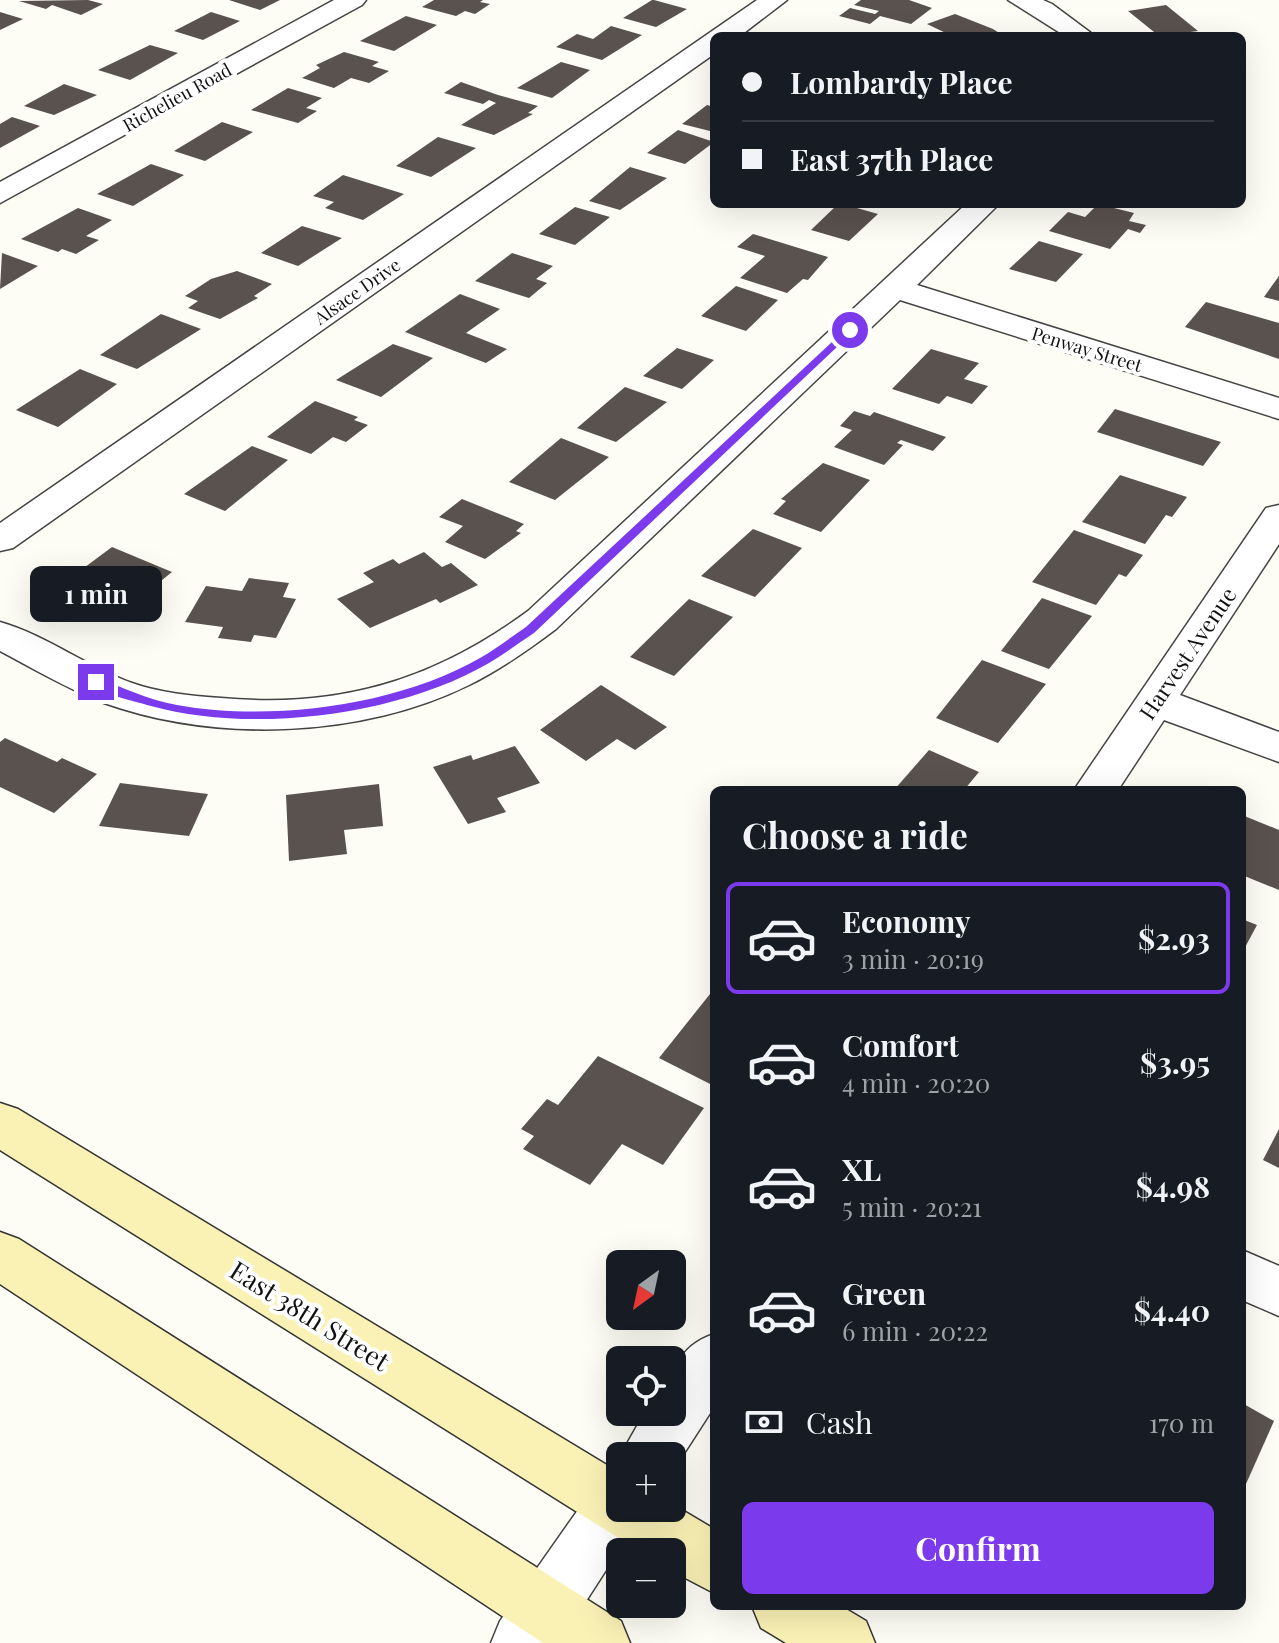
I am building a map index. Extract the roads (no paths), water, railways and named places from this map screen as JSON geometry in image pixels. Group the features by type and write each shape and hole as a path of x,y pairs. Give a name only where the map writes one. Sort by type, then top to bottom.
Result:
{"main road":[{"name":"East 38th Street","path":"0,1124 606,1483"},
{"path":"0,1255 534,1626 599,1643"},
{"name":"East 38th Street","path":"661,1522 710,1560"},
{"path":"790,1610 844,1643"}],"street":[{"name":"Richelieu Road","path":"0,194 353,0"},
{"path":"729,32 774,0"},
{"path":"1021,0 1043,9 1077,32"},
{"name":"Alsace Drive","path":"0,540 710,45"},
{"path":"0,635 138,699 218,714 283,715 326,711 411,692 502,650 542,620 980,208"},
{"name":"Penway Street","path":"894,288 1279,409"},
{"name":"Harvest Avenue","path":"1099,786 1279,516"},
{"path":"1156,701 1279,748"},
{"path":"1246,1276 1279,1292"},
{"path":"660,1442 710,1365"},
{"path":"534,1626 607,1522"}]}
